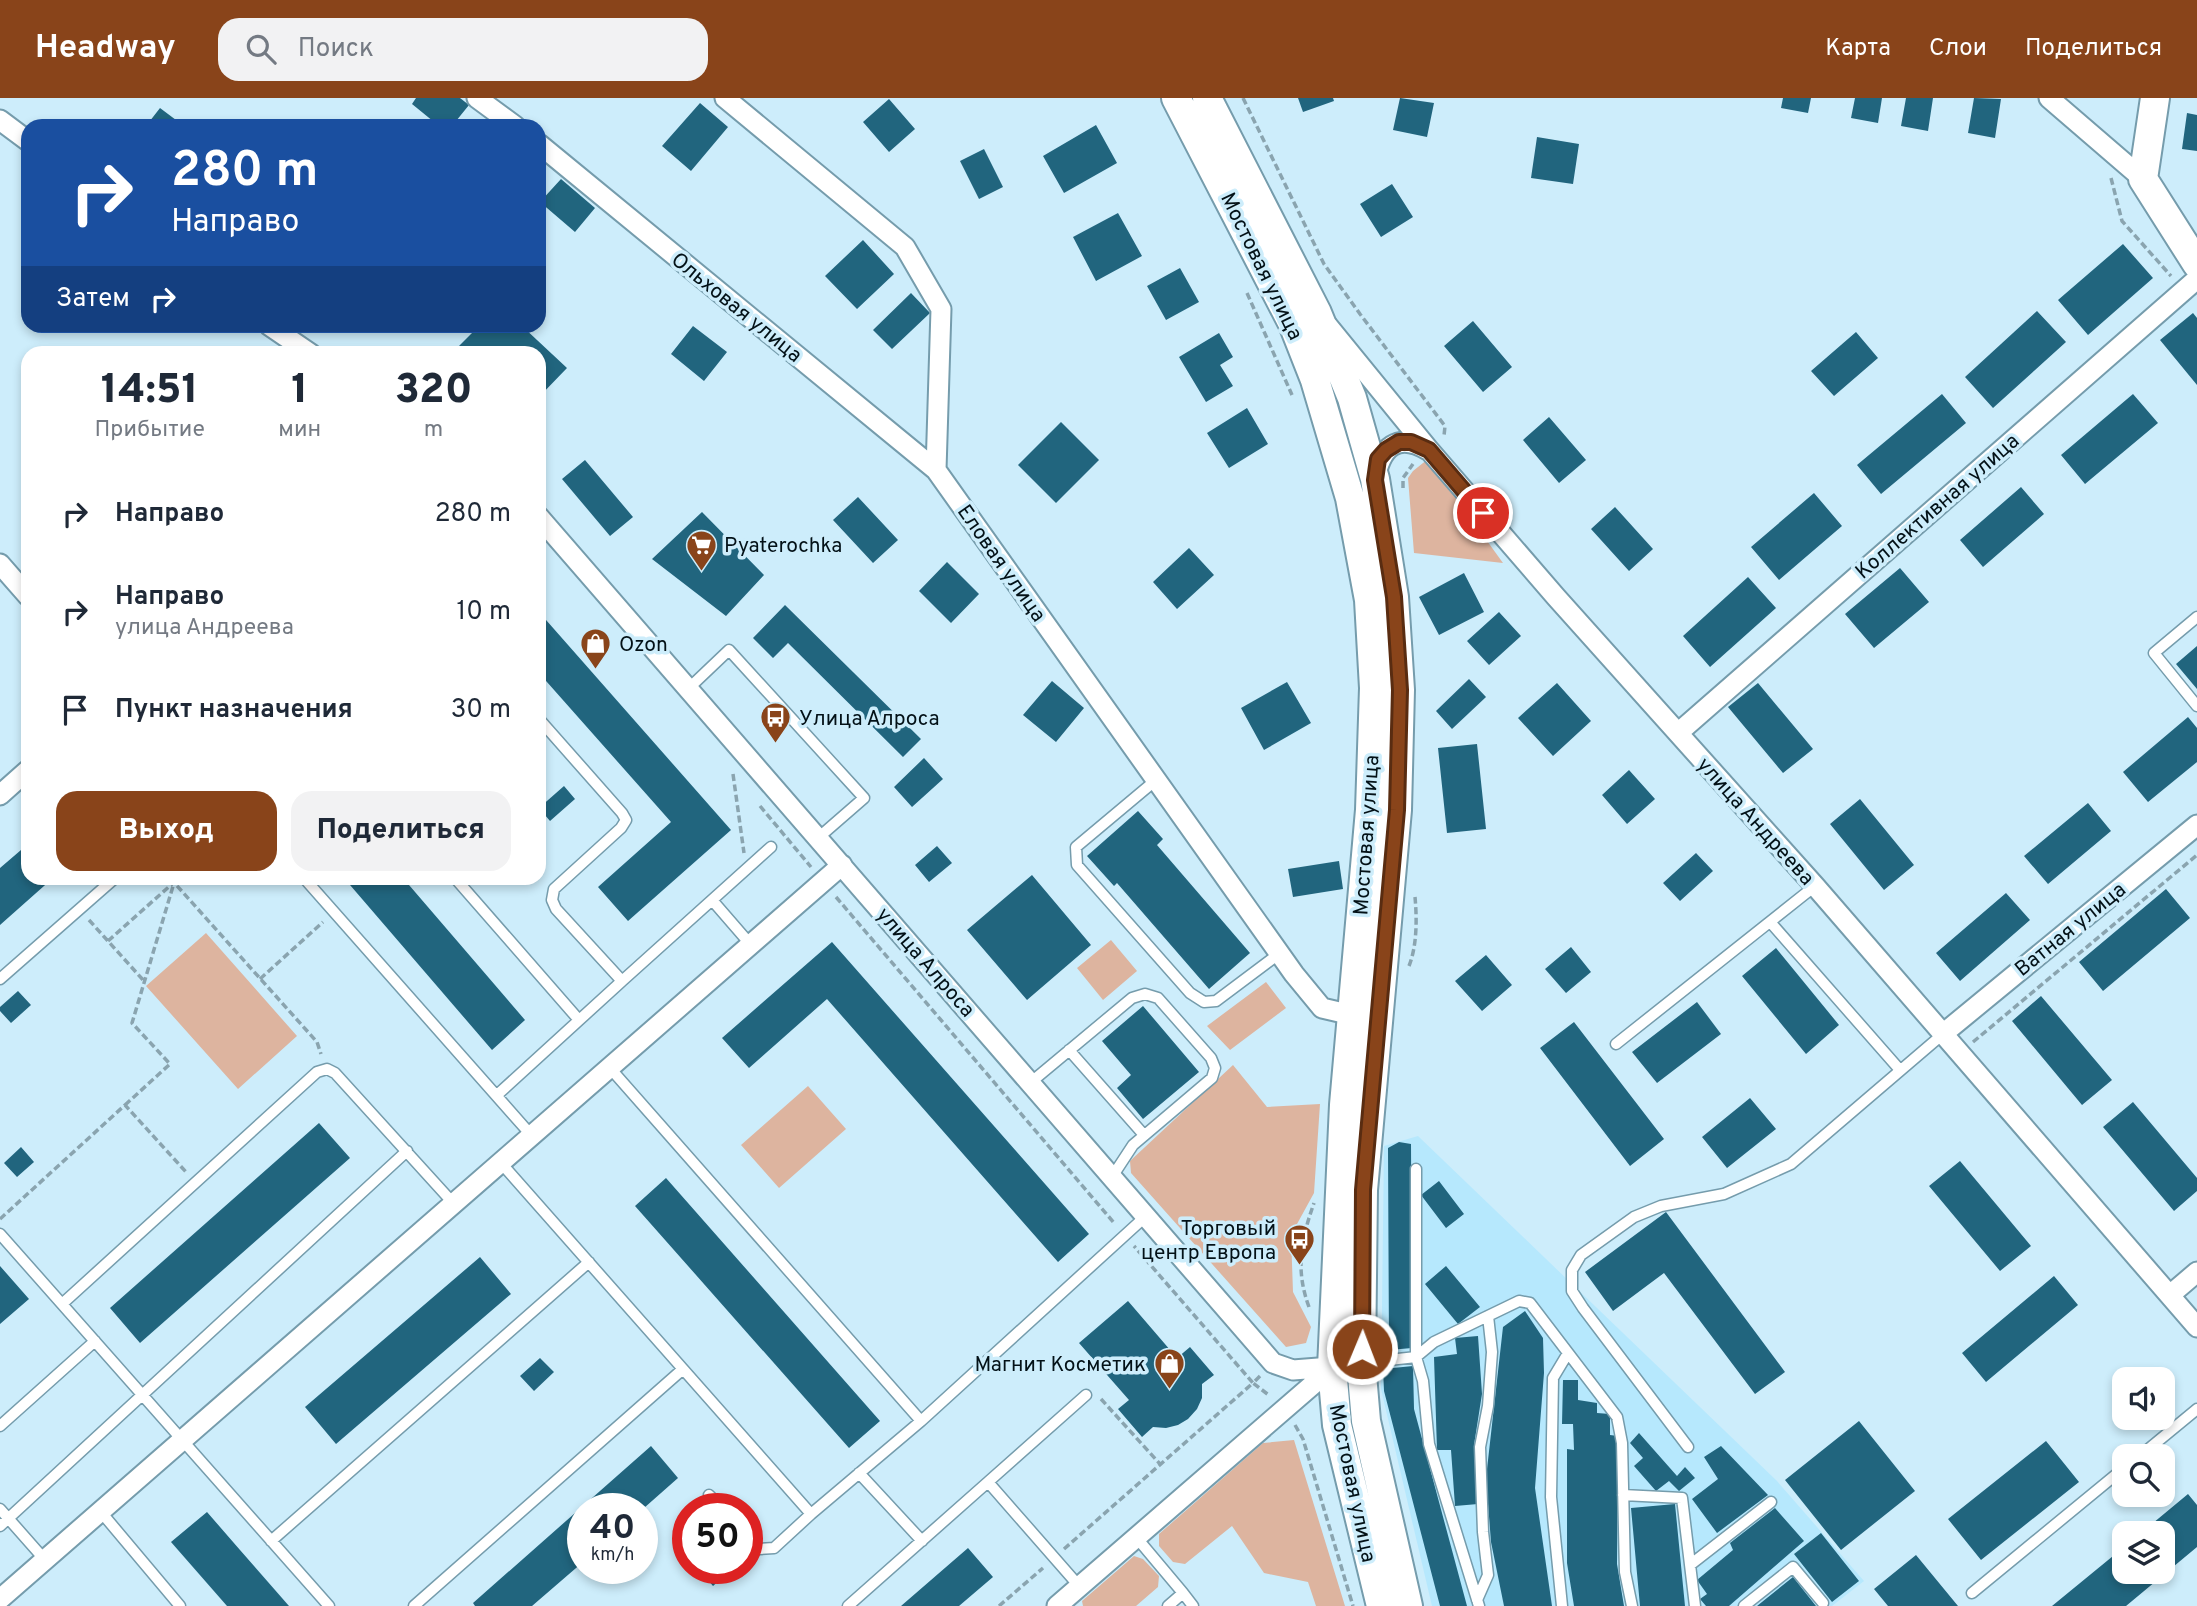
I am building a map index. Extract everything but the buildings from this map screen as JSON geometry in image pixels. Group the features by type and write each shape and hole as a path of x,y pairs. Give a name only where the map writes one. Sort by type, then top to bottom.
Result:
{"main road":[{"name":"Мостовая улица","path":"1176,98 1293,324 1315,380 1350,498 1369,600 1374,688 1370,810 1338,1196 1332,1368 1337,1425 1381,1606"},
{"name":"Мостовая улица","path":"1207,98 1317,313 1352,398 1375,480 1394,597 1400,690 1397,810 1363,1190 1361,1363 1366,1421 1408,1606"},
{"path":"2155,98 2143,179 2197,264"}],"street":[{"path":"477,98 506,119"},
{"path":"726,98 905,247 942,309 936,470"},
{"path":"2049,98 2143,179"},
{"path":"0,120 21,136"},
{"name":"Ольховая улица","path":"546,150 936,470"},
{"name":"Коллективная улица","path":"1678,733 2191,285"},
{"name":"улица Андреева","path":"1317,313 1429,450 1556,597 1961,1052 2197,1327"},
{"path":"280,333 299,346"},
{"path":"1375,480 1378,459 1399,442 1411,442 1429,450"},
{"name":"Еловая улица","path":"936,470 1280,953 1322,1008 1352,1015"},
{"name":"улица Алроса","path":"546,525 1273,1363 1293,1370 1361,1363"},
{"path":"0,564 21,588"},
{"path":"0,795 21,776"},
{"name":"Ватная улица","path":"1944,1033 2197,825"},
{"path":"0,1599 842,865"},
{"path":"2170,1295 2197,1272"},
{"path":"1057,1606 1332,1368"}],"lane":[{"path":"2197,617 2154,653 2197,706"},
{"path":"688,689 729,650 864,798 818,838"},
{"path":"546,727 626,820 621,828 554,889 552,900 556,909 622,981"},
{"path":"1156,780 1076,846 1077,865 1190,993 1204,1002 1216,1000 1280,953"},
{"path":"497,1094 771,847"},
{"path":"0,979 107,885"},
{"path":"310,885 532,1136"},
{"path":"462,885 579,1020"},
{"path":"1616,1044 1815,886"},
{"path":"712,900 751,945"},
{"path":"1771,923 1900,1070"},
{"path":"1030,1083 1132,998 1145,994 1158,998 1211,1058 1215,1068 1212,1078 1133,1145 1111,1177"},
{"path":"1688,1447 1572,1291 1572,1270 1581,1255 1634,1217 1661,1206 1724,1194 1791,1164 1944,1033"},
{"path":"1069,1050 1144,1135"},
{"path":"610,1068 921,1421"},
{"path":"62,1304 317,1072 327,1069 335,1073 454,1204"},
{"path":"0,1527 407,1151"},
{"path":"501,1163 811,1514"},
{"path":"1416,1169 1416,1357 1423,1381 1429,1444 1478,1603"},
{"path":"763,1549 774,1548 921,1421 1146,1216"},
{"path":"0,1234 329,1606"},
{"path":"271,1541 589,1262"},
{"path":"1361,1363 1416,1357 1434,1342 1518,1301 1530,1303 1617,1417 1622,1443 1625,1572 1632,1606"},
{"path":"1478,1603 1488,1575 1483,1532 1480,1447 1488,1406 1492,1352 1488,1316"},
{"path":"0,1426 95,1340"},
{"path":"1562,1606 1551,1497 1553,1378 1568,1353"},
{"path":"414,1606 683,1369"},
{"path":"848,1606 1086,1395"},
{"path":"2155,1444 2197,1409"},
{"path":"859,1473 922,1541"},
{"path":"1972,1593 2112,1478"},
{"path":"988,1482 1079,1586"},
{"path":"1623,1495 1682,1498 1695,1606"},
{"path":"1690,1565 1771,1502"},
{"path":"0,1509 45,1560"},
{"path":"101,1512 180,1606"},
{"path":"1135,1537 1193,1606"},
{"path":"1744,1606 1793,1567 1823,1603"},
{"path":"1168,1606 1183,1593"}],"path":[{"path":"2117,156 2111,178 2122,221 2191,285"},
{"path":"1246,291 1293,397"},
{"path":"742,784 733,774 747,869"},
{"path":"758,803 1253,1383 999,1606"},
{"path":"1961,1052 2197,855"},
{"path":"108,941 168,885"},
{"path":"0,1219 170,1064 132,1023 171,885"},
{"path":"176,885 317,1042 327,1069"},
{"path":"80,909 144,981"},
{"path":"260,979 334,912"},
{"path":"125,1105 196,1183"},
{"path":"1310,1310 1301,1286 1301,1260 1303,1234 1317,1194"},
{"path":"1086,1395 1102,1399 1160,1464"}],"shaded area":[{"path":"1428,459 1503,563 1414,553 1408,478"},
{"path":"206,933 297,1036 238,1089 146,986"},
{"path":"1111,940 1137,971 1103,1000 1077,968"},
{"path":"1266,982 1286,1008 1230,1050 1207,1026"},
{"path":"1233,1065 1267,1107 1320,1104 1314,1193 1291,1235 1293,1292 1311,1327 1306,1343 1286,1347 1131,1173 1130,1161"},
{"path":"808,1086 846,1129 779,1188 741,1145"},
{"path":"1418,1136 1777,1481 1864,1581 1832,1606 1432,1606 1381,1389 1384,1146"},
{"path":"1294,1440 1345,1606 1316,1606 1308,1582 1264,1573 1232,1526 1185,1564 1173,1562 1159,1546 1159,1534 1263,1443"},
{"path":"1134,1556 1143,1559 1159,1576 1158,1587 1136,1606 1083,1606 1082,1601"}],"place":[{"name":"Pyaterochka","path":"701,572"},
{"name":"Ozon","path":"596,671"},
{"name":"Улица Алроса","path":"776,745"},
{"name":"Торговый центр Европа","path":"1299,1267"},
{"name":"Магнит Косметик","path":"1169,1391"}],"route":[{"path":"1362,1349 1363,1190 1397,810 1400,690 1394,597 1375,480 1378,459 1399,442 1419,444 1429,450 1483,513"}]}
